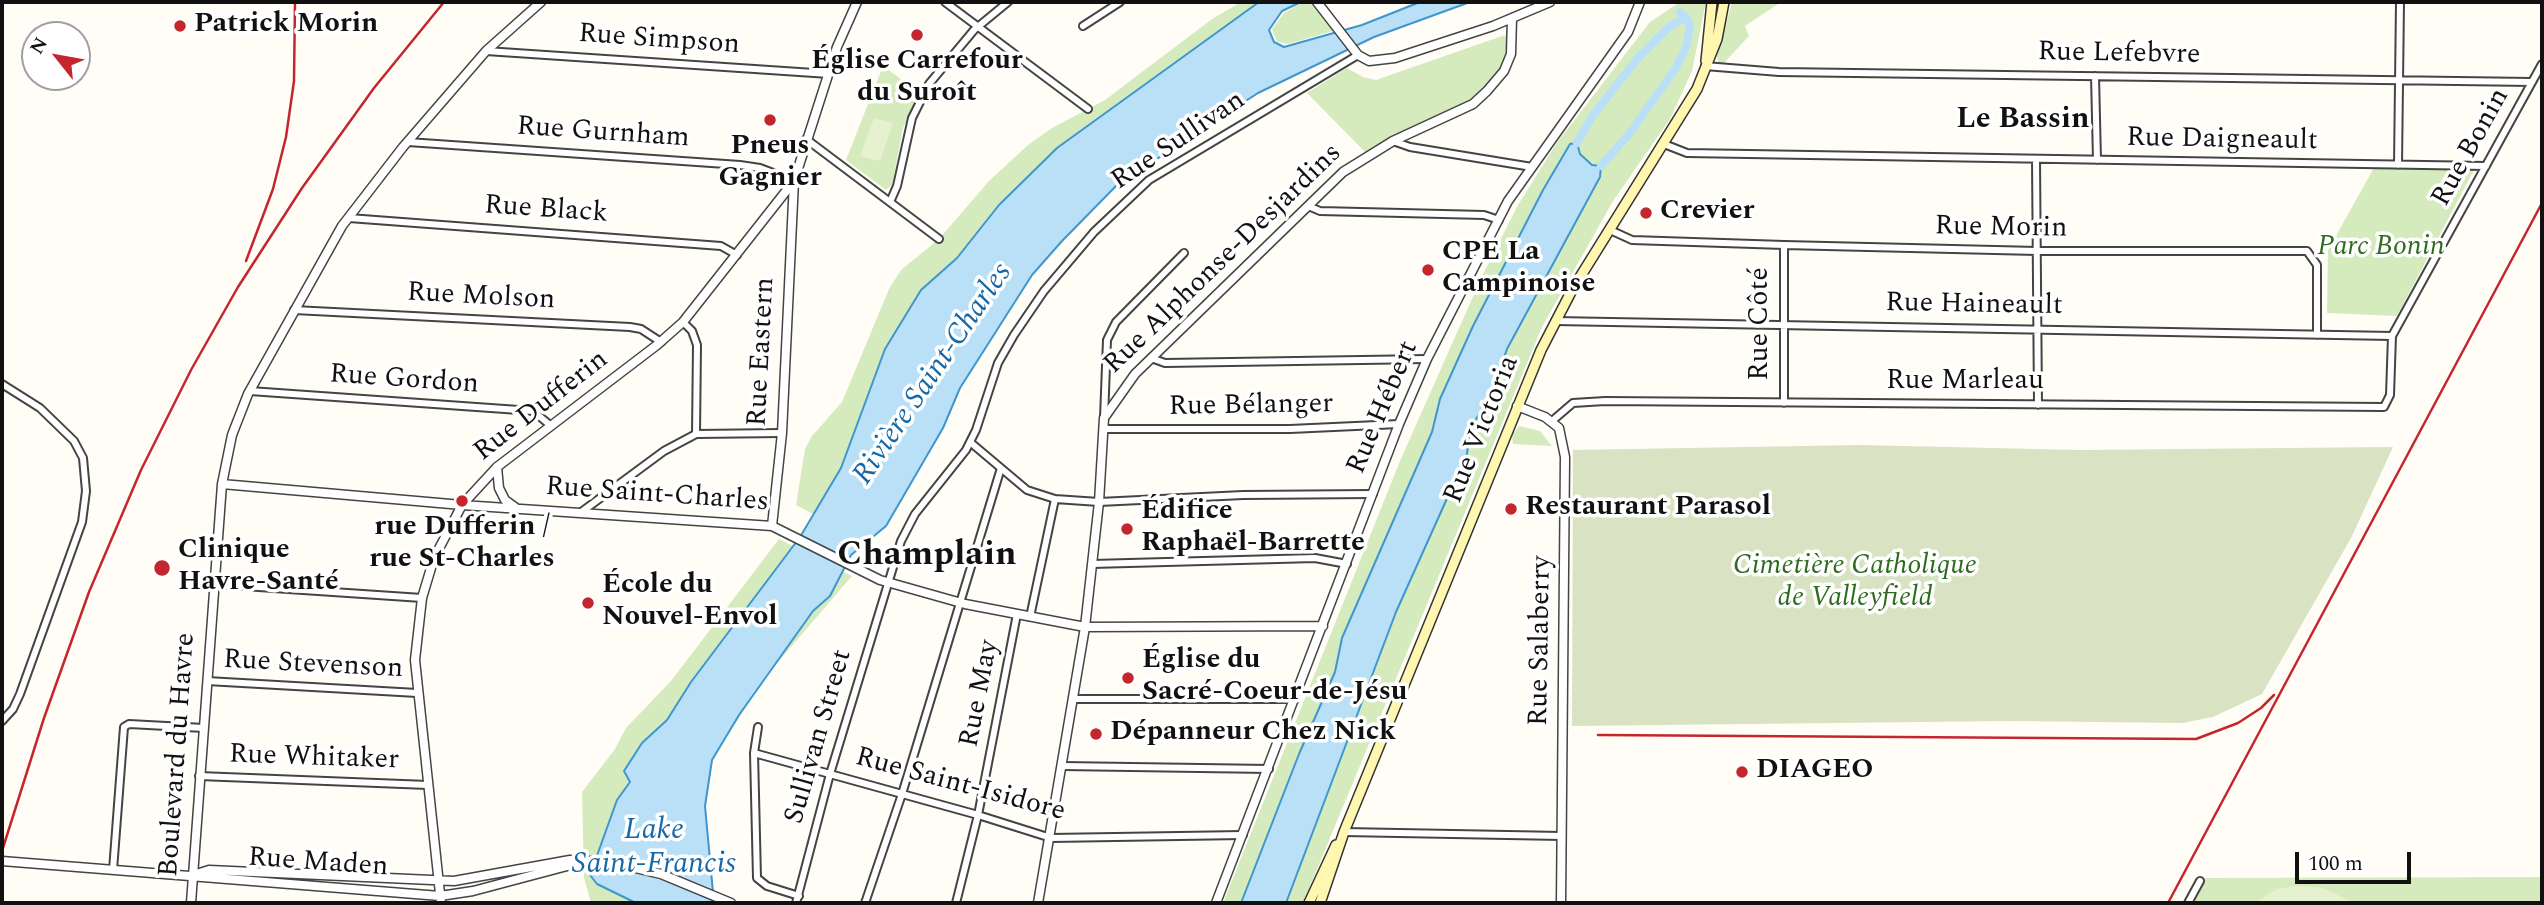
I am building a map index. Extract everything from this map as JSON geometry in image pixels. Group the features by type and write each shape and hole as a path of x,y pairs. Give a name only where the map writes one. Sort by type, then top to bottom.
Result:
{"main road":[{"name":"Rue Victoria","path":"1705,66 1712,2"},
{"name":"Rue Victoria","path":"1320,903 1344,832 1517,406 1555,321 1697,89 1717,39 1724,2"},
{"name":"Rue Victoria","path":"1309,903 1330,855 1344,832"}],"street":[{"name":"Boulevard du Havre","path":"191,903 222,484 232,435 250,391 349,218 408,142 486,51 541,2"},
{"name":"Rue Dufferin","path":"441,900 415,660 422,598 434,558 462,505 497,467 661,342 683,322 794,181 837,47 857,2"},
{"path":"945,2 1088,109"},
{"path":"890,202 919,103 936,73 978,26 1008,2"},
{"path":"1083,26 1120,2"},
{"path":"1317,2 1358,55 1369,61 1395,58 1512,18 1550,2"},
{"name":"Rue Hébert","path":"1216,903 1399,424 1427,359 1499,220 1532,167 1628,32 1640,2"},
{"path":"2398,165 2400,2"},
{"name":"Rue Alphonse-Desjardins","path":"1038,903 1085,627 1099,502 1104,418 1123,387 1151,358 1360,159 1474,104 1504,71 1511,54 1512,18"},
{"name":"Rue Simpson","path":"486,51 829,74"},
{"name":"Rue Sullivan","path":"888,582 908,526 970,442 998,363 1051,282 1121,204 1149,180 1358,55"},
{"name":"Rue Bonin","path":"2384,407 2390,395 2392,337 2542,64"},
{"name":"Rue Lefebvre","path":"1705,66 1766,72 2532,82"},
{"path":"2095,76 2096,160"},
{"path":"806,138 939,239"},
{"path":"1393,141 1410,147 1532,167"},
{"name":"Rue Gurnham","path":"408,142 740,164 760,168 794,181"},
{"name":"Rue Daigneault","path":"1664,144 1687,153 2486,166"},
{"path":"2036,159 2038,405"},
{"name":"Rue Eastern","path":"772,526 782,433 794,181"},
{"path":"1308,206 1320,211 1484,215 1499,220"},
{"name":"Rue Black","path":"349,218 721,246 737,255"},
{"name":"Rue Morin","path":"1610,230 1632,240 1784,245 2037,251 2307,251 2316,265 2317,335"},
{"name":"Rue Côté","path":"1784,245 1784,403"},
{"path":"1104,418 1107,340 1116,322 1185,253"},
{"name":"Rue Molson","path":"294,310 630,327 641,329 661,342"},
{"name":"Rue Haineault","path":"1555,321 1782,323 2392,337"},
{"path":"683,322 692,331 697,345 696,434"},
{"path":"1151,358 1165,363 1427,359"},
{"path":"2,384 40,408 74,442 83,458 86,491 82,522 20,694 13,709 2,721"},
{"name":"Rue Gordon","path":"250,391 533,411 550,425"},
{"name":"Rue Marleau","path":"1552,421 1573,403 1581,402 2384,407"},
{"path":"1517,406 1552,421"},
{"name":"Rue Salaberry","path":"1552,421 1563,437 1565,457 1561,903"},
{"name":"Rue Bélanger","path":"1103,429 1290,429 1399,424"},
{"path":"580,513 664,451 696,434 782,433"},
{"path":"970,442 1034,494 1055,499 1099,502 1242,495 1373,494"},
{"path":"497,467 499,488 505,500 516,509"},
{"path":"865,903 902,794 1001,468"},
{"name":"Rue Saint-Charles","path":"222,484 462,505 772,526 855,569 888,582 960,602 1085,627 1323,626"},
{"name":"Rue May","path":"1030,617 1055,499"},
{"path":"1092,564 1315,558 1347,564"},
{"name":"Sullivan Street","path":"797,900 830,774 888,582"},
{"path":"214,584 422,598"},
{"name":"Rue May","path":"956,903 978,815 1017,614"},
{"name":"Rue Stevenson","path":"207,681 417,693"},
{"path":"1074,699 1296,699"},
{"path":"113,870 124,727 129,724 204,728"},
{"path":"758,727 754,753 757,878 767,886 797,900"},
{"name":"Rue Saint-Isidore","path":"754,753 1051,838 1243,835"},
{"path":"1062,766 1269,769"},
{"name":"Rue Whitaker","path":"199,776 428,785"},
{"path":"1344,832 1562,836"},
{"name":"Rue Maden","path":"2,861 193,874 209,879 441,900 590,861"},
{"name":"Rue Maden","path":"193,874 209,870 439,881 467,880 555,861 590,861"},
{"path":"590,861 661,874 731,903"},
{"path":"2188,903 2200,881"}],"green space":[{"path":"1241,2 1259,2 1057,148 999,205 957,258 921,290 885,349 841,468 813,514 796,505 805,449 812,436 842,402 889,289 901,270 939,239 989,181 1028,145 1052,128 1105,100 1212,19"},
{"path":"1304,2 1314,2 1336,30 1288,44 1277,42 1272,29 1285,12"},
{"path":"1680,2 1706,2 1692,71 1670,119 1613,201 1542,327 1303,903 1223,903 1400,461 1483,274 1518,205 1556,144 1650,22"},
{"path":"1732,2 1781,2 1745,26 1749,36 1722,65 1718,62 1717,55"},
{"path":"1505,35 1509,43 1506,60 1496,77 1475,97 1365,152 1307,93 1347,68 1363,77 1376,80"},
{"path":"883,66 919,92 903,128 892,185 886,190 846,160"},
{"path":"874,118 893,123 880,161 860,156"},
{"name":"Parc Bonin","path":"2375,166 2474,170 2397,316 2327,313 2328,250"},
{"path":"1519,426 1540,431 1552,446 1513,444 1512,435"},
{"name":"Cimetière Catholique de Valleyfield","path":"1860,445 2080,450 2393,447 2351,538 2262,694 2213,717 2182,723 2009,721 1572,726 1573,450"},
{"path":"779,539 852,576 766,676 712,760 705,806 714,903 591,903 584,878 582,792 615,749 626,728 671,681"},
{"path":"2542,877 2542,903 2183,903 2196,878"},
{"path":"2296,886 2320,887 2355,903 2255,903 2277,889"}],"water":[{"name":"Lake Saint-Francis","path":"1259,2 1301,2 1282,11 1269,30 1274,42 1284,47 1362,25 1420,2 1470,2 1374,37 1258,93 1117,185 1032,275 960,388 943,428 886,526 851,555 830,596 813,611 739,715 712,760 705,806 714,903 636,903 597,884 590,875 617,800 630,782 624,771 642,743 667,720 691,682 800,537 841,468 885,349 921,290 957,258 999,205 1057,148"},
{"path":"1577,143 1580,154 1592,165 1601,166 1600,177 1507,349 1492,393 1470,429 1467,454 1396,612 1286,903 1241,903 1299,754 1335,672 1342,638 1432,432 1440,399 1473,326 1543,190 1570,144"}],"waterway":[{"path":"1601,166 1629,134 1675,69 1687,45 1690,24 1680,12"},
{"path":"1577,143 1593,115 1638,58 1669,27 1686,17"}],"railway":[{"path":"246,261 273,189 286,137 294,81 295,2"},
{"path":"2,851 44,718 89,592 141,470 191,370 238,287 302,188 374,88 444,2"},
{"path":"2168,903 2542,203"},
{"path":"1598,735 2196,739 2238,723 2261,708 2274,695"}],"place":[{"name":"Patrick Morin","path":"180,26"},
{"name":"Église Carrefour du Suroît","path":"917,35"},
{"name":"Pneus Gagnier","path":"770,120"},
{"name":"Crevier","path":"1646,213"},
{"name":"CPE La Campinoise","path":"1428,270"},
{"name":"rue Dufferin / rue St-Charles","path":"462,501"},
{"name":"Restaurant Parasol","path":"1511,509"},
{"name":"Édifice Raphaël-Barrette","path":"1127,529"},
{"name":"Clinique Havre-Santé","path":"162,568"},
{"name":"École du Nouvel-Envol","path":"588,603"},
{"name":"Église du Sacré-Coeur-de-Jésu","path":"1128,678"},
{"name":"Dépanneur Chez Nick","path":"1096,734"},
{"name":"DIAGEO","path":"1742,772"}],"district":[{"name":"Le Bassin","path":"2023,121"},
{"name":"Champlain","path":"927,557"}],"water label":[{"name":"Rivière Saint-Charles","path":"934,375"}]}
